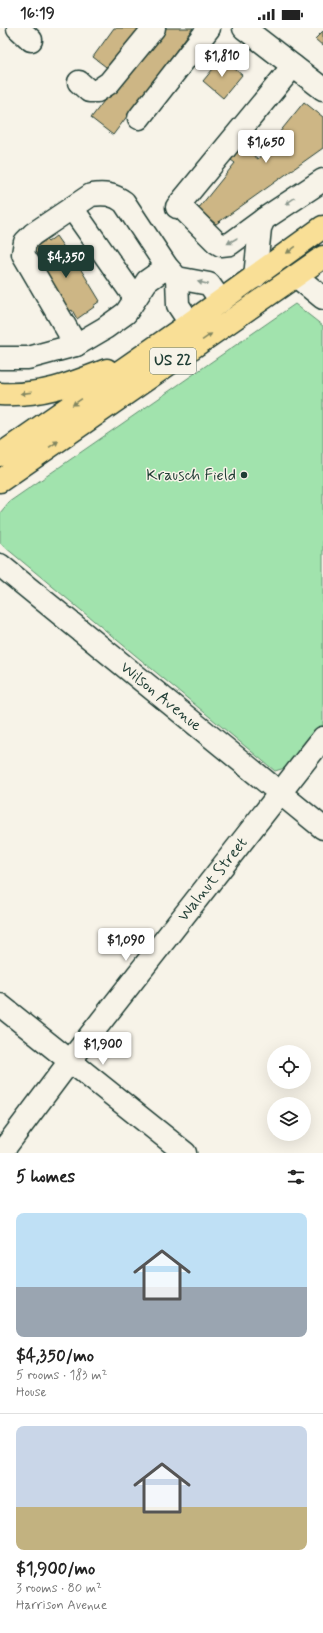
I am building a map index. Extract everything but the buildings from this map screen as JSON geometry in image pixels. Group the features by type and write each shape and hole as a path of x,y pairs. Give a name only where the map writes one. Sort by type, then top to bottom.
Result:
{"highway":[{"name":"US 22","path":"0,455 166,340 323,228"},
{"name":"US 22","path":"0,481 323,257"},
{"path":"0,394 47,391 70,384 117,366 166,340"},
{"path":"0,492 22,466"}],"street":[{"path":"79,82 89,91 98,91 109,83 154,28"},
{"path":"139,118 209,28"},
{"path":"244,28 323,89"},
{"path":"293,66 178,206 216,242 221,245 230,244 264,219 323,180"},
{"path":"76,345 23,254 25,242 33,234 91,195 102,193 116,197 124,202 172,272 178,305 190,323"},
{"path":"72,208 135,298"},
{"path":"255,277 260,228 264,219"},
{"path":"0,358 28,358 76,345 105,328 126,313 147,282 172,272 209,284 221,301"},
{"path":"296,276 323,298"},
{"name":"Wilson Avenue","path":"0,565 323,828"},
{"name":"Walnut Street","path":"1,1153 70,1061 323,738"},
{"path":"0,1006 185,1153"}],"green space":[{"path":"295,304 323,326 323,735 291,766 275,771 0,543 0,513 9,502"}],"place":[{"name":"Krausch Field","path":"244,475"}]}
